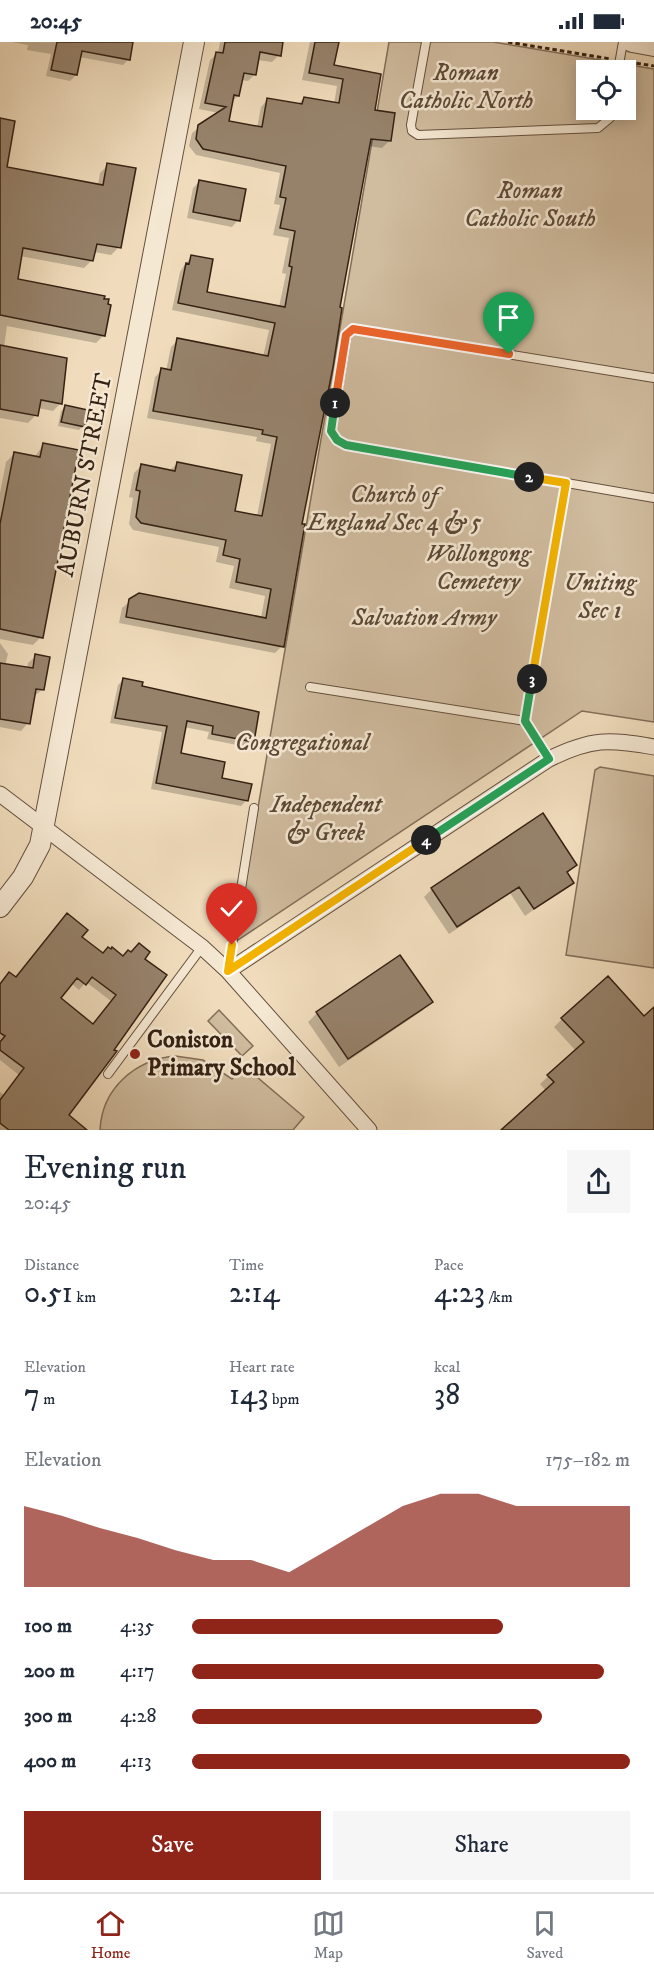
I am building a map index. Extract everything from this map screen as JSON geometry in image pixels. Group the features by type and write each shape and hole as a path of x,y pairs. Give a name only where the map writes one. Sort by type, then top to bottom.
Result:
{"street":[{"name":"AUBURN STREET","path":"0,907 34,860 43,827 194,42"},
{"path":"632,42 654,46"},
{"path":"228,971 549,759 591,742 616,741 654,747"},
{"path":"0,794 202,947 228,971 369,1130"}],"lane":[{"path":"426,42 411,125 412,131 418,135 598,129 607,120"},
{"path":"620,60 623,42"},
{"path":"654,378 353,329 346,335 331,431 337,440 346,445 654,498"},
{"path":"549,759 525,721 566,483"},
{"path":"310,687 525,721"},
{"path":"228,971 254,808"},
{"path":"108,1074 202,947"}],"path":[{"path":"507,42 614,60"},
{"path":"636,63 654,66"}],"green space":[{"name":"Wollongong Cemetery","path":"389,42 493,42 600,60 576,60 576,120 636,120 636,66 654,69 654,722 582,711 235,942"},
{"path":"600,767 654,776 654,968 566,955 595,770"},
{"path":"219,1010 253,1046 242,1056 208,1021"},
{"path":"175,1056 203,1060 232,1079 244,1066 304,1117 293,1130 100,1130 107,1101 123,1079 147,1063"}],"building":[{"path":"57,42 133,42 130,60 82,51 77,75 51,70"},
{"path":"225,42 283,42 281,56 260,52 256,75 244,73 239,96 234,95 229,121 262,127 267,98 302,104 304,97 339,103 343,79 309,73 315,42 339,42 334,65 381,74 375,110 395,113 391,141 371,139 340,307 342,308 333,367 302,524 305,524 284,647 126,617 129,599 139,593 266,618 271,589 236,582 240,559 223,555 226,540 141,523 136,517 140,491 136,490 141,464 175,471 177,462 242,475 235,511 262,516 277,437 262,434 263,430 153,411 161,368 171,370 177,338 268,356 275,323 178,303 186,263 189,264 191,255 213,259 207,292 285,307 295,231 280,228 286,198 280,197 286,166 203,149 196,139 198,125 226,107 205,103 216,52 223,53"},
{"path":"0,118 15,121 7,167 103,185 107,163 136,168 121,248 97,244 93,261 23,248 18,279 105,296 104,299 109,299 108,304 111,305 105,336 0,315"},
{"path":"199,180 246,189 240,221 193,212"},
{"path":"0,345 67,358 62,404 41,400 38,416 0,409"},
{"path":"65,405 88,410 85,427 61,422"},
{"path":"43,443 79,450 43,638 0,629 0,524 14,452 40,457"},
{"path":"35,654 50,657 44,690 36,689 30,724 0,719 0,663 33,668"},
{"path":"123,678 143,682 142,686 259,712 254,742 212,734 213,726 187,721 181,753 225,762 222,778 252,784 248,801 156,783 167,726 115,718"},
{"path":"543,813 577,865 567,872 574,883 534,909 519,887 457,927 431,888"},
{"path":"67,913 88,930 82,937 103,953 108,947 111,949 112,947 123,956 128,950 131,952 139,943 150,952 145,959 167,975 114,1050 117,1051 69,1115 87,1130 9,1130 0,1123 0,1100 24,1068 0,1050 0,1042 5,1036 0,1033 0,984 9,972 16,977","holes":["92,977 116,995 93,1024 61,998 77,978 86,985"]},
{"path":"400,955 433,1002 348,1059 316,1012"},
{"path":"608,976 644,1016 654,1007 654,1130 501,1130 554,1082 547,1075 584,1042 561,1018"}],"place":[{"name":"Coniston Primary School","path":"135,1054"}],"route":[{"path":"232,945 228,971 549,759 525,721 566,483 346,445 337,440 331,431 346,335 353,329 509,354"}],"park label":[{"name":"Roman Catholic North","path":"466,87"},
{"name":"Roman Catholic South","path":"530,205"},
{"name":"Church of England Sec 4 & 5","path":"394,509"},
{"name":"Uniting Sec 1","path":"600,597"},
{"name":"Salvation Army","path":"424,618"},
{"name":"Congregational","path":"302,743"},
{"name":"Independent & Greek","path":"326,819"}]}
